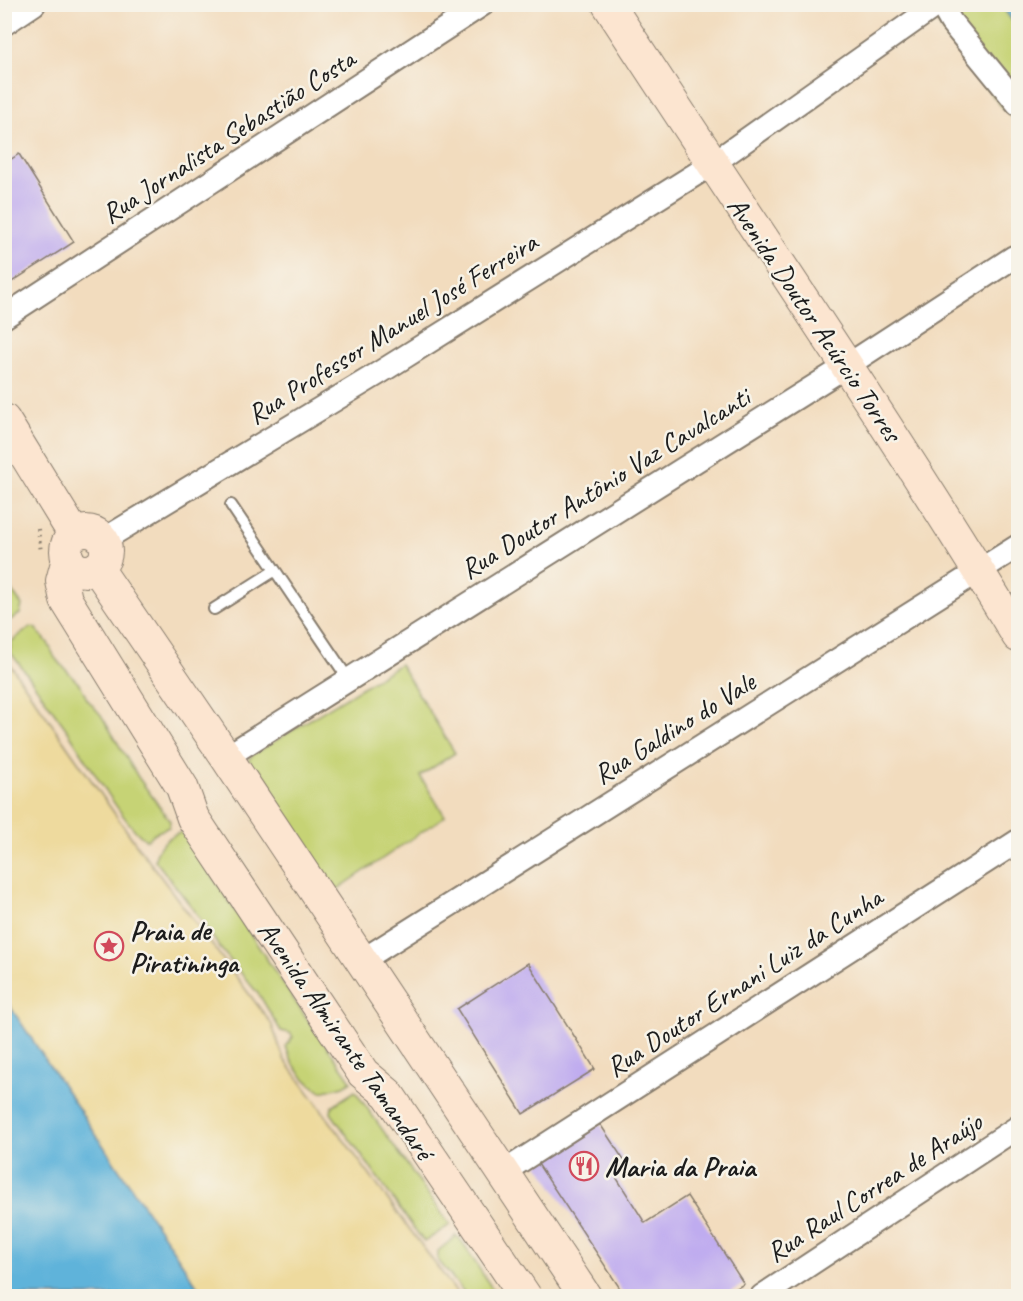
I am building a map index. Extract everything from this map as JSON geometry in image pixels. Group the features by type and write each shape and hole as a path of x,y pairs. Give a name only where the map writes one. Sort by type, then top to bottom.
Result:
{"street":[{"path":"4,24 34,4"},
{"name":"Rua Jornalista Sebastião Costa","path":"4,317 483,4"},
{"name":"Avenida Doutor Acúrcio Torres","path":"608,4 712,164 848,365 1018,636"},
{"path":"940,4 951,22 1018,104"},
{"name":"Rua Professor Manuel José Ferreira","path":"86,550 379,373 712,164 940,4"},
{"name":"Rua Doutor Antônio Vaz Cavalcanti","path":"226,758 848,365 1014,257"},
{"name":"Avenida Almirante Tamandaré","path":"4,420 86,550 585,1296"},
{"name":"Rua Galdino do Vale","path":"361,961 1018,546"},
{"name":"Avenida Almirante Tamandaré","path":"86,550 62,581 66,600 182,787 193,818 363,1074 387,1095 525,1296"},
{"name":"Rua Doutor Ernani Luiz da Cunha","path":"502,1173 1018,841"},
{"name":"Rua Raul Correa de Araújo","path":"762,1296 1018,1127"}],"lane":[{"path":"231,505 349,680"},
{"path":"214,609 274,571"}],"green space":[{"path":"924,5 1001,5 1018,29 1018,124 967,64"},
{"path":"4,578 22,605 20,614 5,623"},
{"path":"30,627 35,628 48,643 55,658 81,686 87,699 101,715 138,777 170,821 169,827 155,833 147,840 117,808 67,730 10,652 11,642"},
{"path":"400,664 455,753 420,776 445,816 332,893 248,768 248,762 252,755"},
{"path":"182,832 291,996 351,1081 344,1086 321,1092 299,1072 286,1046 293,1037 290,1033 281,1031 260,996 220,948 155,860 164,842"},
{"path":"355,1091 450,1225 424,1242 331,1113 332,1106"},
{"path":"456,1236 497,1296 467,1296 438,1260 438,1251"}],"sand":[{"name":"Praia de Piratininga","path":"4,656 136,844 271,1023 284,1059 459,1296 204,1296 5,999"}],"water":[{"path":"1001,5 1018,5 1018,29"},
{"path":"5,999 204,1296 5,1296"}],"building":[{"path":"19,154 74,242 4,287 4,164"},
{"path":"528,963 595,1069 523,1114 457,1009"},
{"path":"600,1124 629,1168 616,1177 645,1223 687,1196 744,1284 723,1296 625,1296 538,1164"}],"place":[{"name":"Praia de Piratininga","path":"109,946"},
{"name":"Maria da Praia","path":"584,1166"}]}
